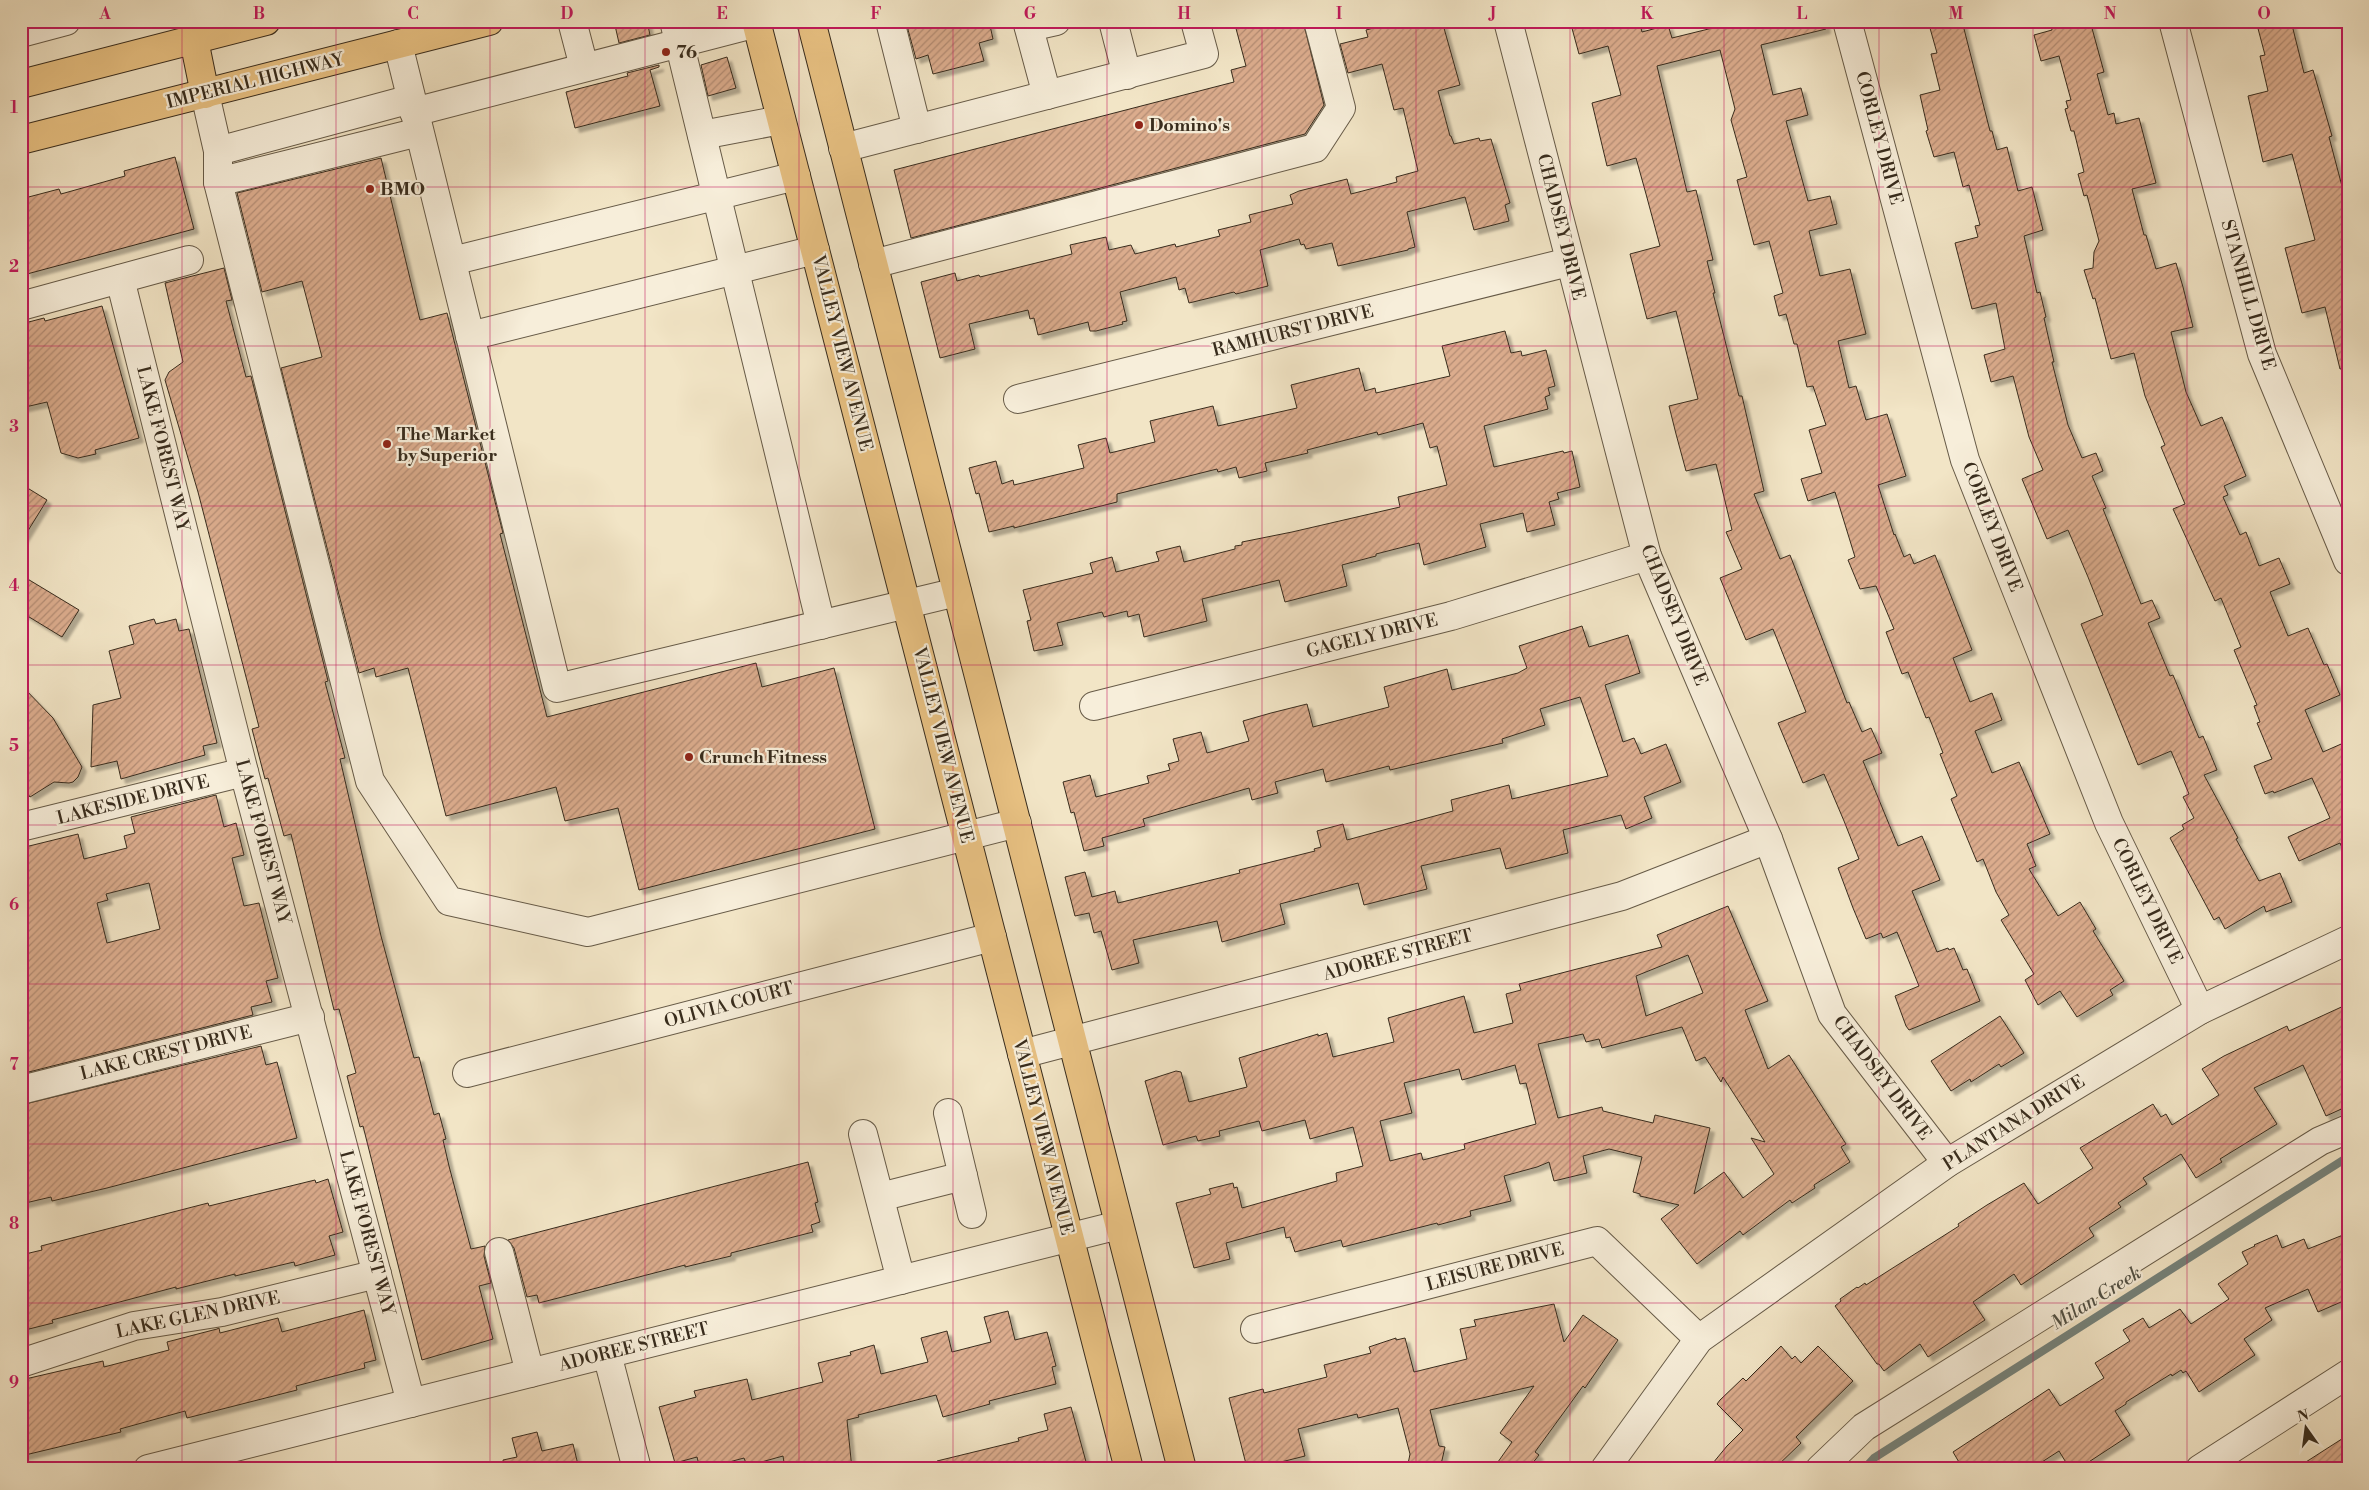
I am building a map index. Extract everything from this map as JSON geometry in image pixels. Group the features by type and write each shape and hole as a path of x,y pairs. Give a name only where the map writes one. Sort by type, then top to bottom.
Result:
{"main road":[{"path":"21,84 266,21"},
{"name":"IMPERIAL HIGHWAY","path":"21,140 489,21"},
{"path":"811,21 1182,1469"},
{"name":"VALLEY VIEW AVENUE","path":"756,22 1129,1469"},
{"path":"194,40 206,94"}],"street":[{"path":"21,33 66,21"},
{"path":"572,21 584,67"},
{"path":"890,21 917,129"},
{"path":"1047,95 1028,24 1056,21"},
{"path":"1113,21 1127,74"},
{"path":"843,148 1204,54 1195,21"},
{"path":"873,264 1315,148 1340,108 1318,21"},
{"name":"CHADSEY DRIVE","path":"1508,21 1569,262 1647,556 1768,839 1832,1014 1947,1163"},
{"name":"CORLEY DRIVE","path":"1847,21 1965,460 2109,824 2200,1010"},
{"name":"STANHILL DRIVE","path":"2173,21 2262,354 2348,561"},
{"path":"218,182 415,114 584,67 677,32 756,22"},
{"path":"677,32 821,625"},
{"path":"398,44 557,688 957,592"},
{"path":"206,94 218,151 218,182 370,781 449,901 588,932 1017,823"},
{"path":"218,151 415,114"},
{"path":"702,135 781,120"},
{"path":"452,261 796,176"},
{"path":"470,336 815,250"},
{"path":"21,306 189,260"},
{"name":"RAMHURST DRIVE","path":"1018,399 1569,262"},
{"name":"LAKE FOREST WAY","path":"120,279 244,772 411,1403"},
{"name":"GAGELY DRIVE","path":"1094,706 1451,616 1647,556"},
{"name":"LAKESIDE DRIVE","path":"21,827 244,772"},
{"name":"ADOREE STREET","path":"1022,1054 1622,896 1768,839"},
{"name":"OLIVIA COURT","path":"467,1073 992,937"},
{"name":"PLANTANA DRIVE","path":"1605,1469 1699,1339 1947,1163 2200,1010 2348,940"},
{"name":"LAKE CREST DRIVE","path":"21,1090 310,1017"},
{"path":"948,1114 972,1214"},
{"path":"1820,1469 1864,1427 2320,1140 2348,1129"},
{"path":"863,1134 900,1280"},
{"path":"880,1197 963,1176"},
{"name":"ADOREE STREET","path":"148,1469 1119,1225"},
{"name":"LEISURE DRIVE","path":"1255,1330 1597,1241 1699,1339"},
{"path":"500,1252 530,1373"},
{"name":"LAKE GLEN DRIVE","path":"21,1363 134,1326 222,1312 377,1274"},
{"path":"607,1354 637,1469"},
{"path":"2200,1469 2348,1374"}],"building":[{"path":"614,21 647,21 650,35 619,43"},
{"path":"928,21 989,21 993,39 979,43 984,61 933,74 928,55 916,59 907,26"},
{"path":"1234,21 1303,21 1324,105 1305,134 911,238 894,170 1234,82 1231,70 1246,66"},
{"path":"1377,21 1442,21 1460,85 1438,91 1450,136 1454,144 1479,138 1480,141 1491,139 1510,203 1505,205 1509,221 1474,230 1465,197 1407,212 1415,247 1408,250 1338,266 1332,243 1306,249 1304,244 1301,245 1299,239 1260,250 1268,286 1189,303 1185,288 1179,290 1176,277 1120,292 1127,321 1122,322 1123,324 1090,331 1088,322 1038,335 1034,318 1030,319 1028,310 969,324 975,349 940,358 921,282 955,273 957,281 979,275 980,277 1072,254 1070,245 1106,237 1109,250 1131,245 1135,254 1175,244 1176,247 1220,236 1218,230 1251,222 1249,215 1293,204 1290,195 1299,191 1347,179 1351,194 1397,182 1396,177 1418,171 1403,108 1394,110 1382,64 1348,73 1340,44 1368,37 1366,30 1378,27"},
{"path":"1570,21 1639,21 1642,32 1668,25 1672,38 1741,21 1825,21 1826,29 1761,45 1773,95 1801,88 1808,115 1786,121 1808,201 1830,196 1837,224 1809,231 1820,276 1850,269 1866,334 1838,341 1849,388 1856,386 1866,420 1887,414 1906,476 1878,485 1894,535 1904,557 1910,554 1914,564 1935,555 1972,650 1953,658 1970,702 1992,693 2002,720 1975,731 1992,773 2019,762 2050,834 2027,844 2036,866 2029,869 2058,916 2080,902 2096,929 2093,931 2124,981 2110,990 2113,995 2077,1017 2060,991 2038,1005 2025,980 2034,974 2001,920 2009,915 1996,892 1983,859 1977,862 1951,799 1957,796 1940,754 1943,753 1929,717 1926,718 1908,672 1902,674 1886,632 1894,629 1876,586 1860,589 1848,560 1855,557 1835,492 1808,501 1801,479 1822,473 1809,430 1826,425 1813,386 1807,387 1797,344 1794,344 1786,314 1779,316 1774,296 1783,293 1769,241 1754,245 1737,180 1747,177 1731,120 1735,109 1720,50 1657,66 1687,192 1696,190 1713,260 1707,261 1715,293 1713,293 1739,396 1742,396 1764,491 1754,494 1780,559 1790,555 1847,703 1849,702 1862,732 1871,728 1882,753 1863,761 1898,846 1922,836 1940,880 1912,891 1937,952 1954,948 1963,970 1967,969 1980,1001 1909,1030 1906,1026 1895,996 1919,986 1897,932 1883,938 1881,933 1866,939 1838,868 1859,859 1844,821 1824,774 1803,783 1778,723 1806,712 1773,629 1746,640 1720,578 1742,569 1726,532 1732,530 1716,464 1686,471 1676,434 1669,406 1698,399 1676,311 1647,319 1630,254 1660,246 1646,194 1636,158 1607,166 1592,103 1621,95 1608,46 1579,54"},
{"path":"1928,21 1962,21 1990,131 1992,131 1997,150 2007,147 2018,191 2032,187 2043,230 2024,236 2037,293 2040,292 2046,317 2044,318 2054,362 2052,362 2068,425 2082,458 2096,453 2103,471 2092,476 2106,508 2103,509 2141,604 2152,600 2160,618 2148,623 2170,676 2173,675 2199,738 2203,736 2217,770 2204,775 2259,881 2280,873 2292,902 2266,912 2264,906 2225,929 2219,917 2214,920 2170,838 2184,829 2182,825 2194,818 2183,797 2189,794 2171,751 2138,765 2081,624 2103,615 2088,577 2068,530 2047,539 2022,479 2043,470 2029,437 2013,376 1991,382 1984,355 2005,349 1996,303 1972,309 1955,243 1978,237 1975,226 1980,225 1969,185 1963,187 1954,152 1934,157 1926,131 1928,130 1920,95 1940,90 1931,54 1937,53"},
{"path":"2065,21 2090,21 2104,72 2097,74 2108,115 2114,113 2116,124 2139,118 2156,183 2132,189 2144,235 2146,235 2156,269 2176,263 2183,287 2193,327 2171,332 2186,392 2201,426 2222,417 2246,476 2224,486 2228,495 2223,497 2240,535 2246,532 2259,566 2279,558 2290,584 2270,592 2288,636 2308,628 2324,665 2327,664 2340,695 2305,710 2323,752 2348,741 2348,861 2340,843 2299,861 2288,837 2330,818 2312,778 2274,793 2273,791 2265,794 2254,766 2272,759 2257,723 2260,722 2254,706 2257,705 2234,650 2241,647 2221,598 2215,601 2173,509 2185,504 2161,447 2165,445 2145,396 2134,353 2111,359 2095,298 2093,299 2084,270 2093,268 2094,252 2099,241 2087,195 2084,196 2078,174 2084,172 2074,131 2071,131 2065,109 2068,108 2066,101 2071,100 2059,56 2041,61 2034,35 2052,30 2051,25"},
{"path":"2256,21 2291,21 2304,73 2313,70 2332,136 2329,137 2348,209 2348,368 2340,369 2325,307 2302,313 2285,248 2315,240 2292,154 2263,162 2248,96 2268,91 2260,56 2265,55"},
{"path":"727,57 736,88 708,96 701,65"},
{"path":"659,65 659,67 650,70 660,106 575,128 566,92 628,76 627,73"},
{"path":"175,157 194,229 27,274 21,253 21,199 59,189 61,194 125,176 124,171"},
{"path":"381,158 420,320 447,313 503,533 500,534 547,717 756,663 762,687 834,668 875,829 639,890 618,808 565,821 556,787 446,816 408,668 376,677 374,668 359,673 281,368 322,357 302,281 262,292 237,193"},
{"path":"224,268 232,300 226,301 246,377 251,376 328,681 325,682 345,758 340,759 381,936 414,1058 419,1057 434,1115 439,1113 446,1139 443,1140 449,1166 471,1249 485,1246 484,1256 491,1283 479,1286 493,1339 422,1360 363,1126 360,1127 347,1076 356,1073 339,1009 334,1010 291,834 284,836 268,778 265,779 252,729 259,727 198,492 165,380 169,372 183,362 165,283"},
{"path":"102,306 139,438 95,450 96,454 78,458 61,453 47,402 21,408 21,324 44,318 45,321"},
{"path":"1505,331 1511,353 1521,351 1522,356 1546,350 1555,386 1548,388 1550,395 1545,397 1548,409 1484,426 1494,467 1563,451 1564,453 1572,451 1580,487 1557,493 1559,499 1549,502 1555,525 1527,532 1523,513 1480,524 1486,547 1424,565 1419,543 1376,554 1376,556 1342,565 1347,586 1285,602 1279,580 1202,599 1207,621 1144,637 1139,614 1128,617 1127,611 1104,617 1102,612 1057,623 1063,645 1034,651 1027,621 1031,620 1023,590 1093,573 1090,563 1112,557 1116,572 1159,561 1156,552 1180,546 1184,562 1235,549 1235,546 1242,545 1242,542 1400,507 1398,497 1447,485 1437,446 1430,448 1423,423 1378,435 1377,432 1307,450 1308,453 1265,463 1267,471 1239,478 1236,467 1218,472 1217,469 1117,494 1117,502 1014,528 1014,526 989,532 979,493 976,494 969,468 996,461 1002,484 1013,480 1014,485 1084,468 1078,445 1106,438 1110,453 1155,442 1150,421 1213,406 1218,426 1297,408 1291,385 1359,368 1365,391 1375,388 1376,393 1450,376 1442,346"},
{"path":"21,484 47,500 21,542"},
{"path":"21,575 79,610 62,637 21,612"},
{"path":"154,619 156,624 176,619 179,631 189,629 217,743 203,746 205,755 121,779 117,761 91,767 93,705 121,698 109,651 134,644 129,626"},
{"path":"1582,626 1589,647 1628,635 1640,673 1605,685 1623,742 1634,738 1641,754 1666,744 1681,782 1644,797 1652,818 1626,829 1621,815 1563,830 1568,853 1506,869 1500,848 1421,866 1427,889 1364,905 1358,883 1280,904 1285,924 1222,942 1217,921 1133,940 1139,963 1112,970 1101,931 1094,933 1089,913 1075,916 1065,877 1085,872 1092,897 1115,891 1118,903 1240,873 1239,870 1315,851 1314,849 1321,847 1317,831 1343,824 1347,840 1453,811 1451,800 1509,785 1512,799 1608,776 1580,697 1540,709 1545,725 1502,739 1503,743 1390,770 1389,766 1326,782 1323,769 1275,782 1278,793 1252,800 1249,788 1143,819 1145,826 1102,838 1104,846 1084,851 1074,812 1071,813 1063,782 1090,775 1096,797 1149,783 1147,776 1170,770 1168,764 1179,761 1173,739 1201,732 1207,753 1249,741 1243,721 1271,713 1307,704 1313,727 1389,707 1384,687 1447,669 1452,690 1518,673 1527,668 1519,646"},
{"path":"21,685 53,718 82,767 78,777 73,782 54,782 30,797 21,785"},
{"path":"216,795 224,827 236,823 244,855 232,858 244,906 259,903 278,978 266,981 272,1002 251,1007 253,1015 21,1074 21,848 78,834 84,859 127,848 124,836 135,833 131,817","holes":["149,883 160,929 107,943 97,903 108,900 106,894"]},
{"path":"1728,906 1768,1001 1745,1010 1768,1069 1789,1055 1846,1144 1841,1147 1850,1162 1814,1185 1815,1188 1792,1203 1790,1200 1743,1235 1740,1231 1697,1264 1661,1219 1679,1205 1640,1196 1640,1194 1633,1192 1642,1157 1609,1149 1583,1156 1587,1173 1554,1181 1549,1162 1504,1176 1511,1201 1470,1211 1471,1216 1343,1247 1341,1240 1295,1252 1290,1237 1286,1238 1284,1227 1226,1243 1230,1259 1194,1268 1176,1203 1211,1194 1209,1189 1233,1183 1234,1188 1237,1187 1242,1208 1337,1181 1336,1173 1363,1166 1353,1127 1310,1139 1305,1120 1262,1131 1259,1121 1219,1131 1220,1136 1198,1141 1196,1136 1163,1145 1145,1081 1176,1071 1181,1072 1189,1102 1247,1087 1239,1058 1327,1033 1333,1057 1394,1042 1388,1018 1464,996 1474,1033 1513,1023 1506,994 1521,990 1519,984 1662,947 1657,935","holes":["1688,955 1703,993 1646,1016 1636,976","1682,1027 1696,1061 1705,1057 1721,1082 1723,1077 1765,1142 1751,1138 1774,1174 1743,1198 1724,1172 1694,1194 1710,1128 1655,1115 1653,1123 1603,1111 1602,1107 1558,1118 1538,1044 1583,1034 1586,1042 1599,1039 1602,1048","1515,1065 1520,1084 1526,1083 1536,1124 1464,1144 1465,1149 1423,1160 1421,1153 1390,1161 1380,1121 1412,1113 1404,1083 1459,1069 1462,1080"]},
{"path":"2348,1004 2348,1106 2326,1116 2303,1065 2254,1088 2277,1124 2220,1159 2222,1162 2196,1178 2181,1154 2143,1178 2147,1184 2118,1203 2121,1207 2089,1228 2094,1236 2021,1285 2014,1274 1973,1302 1985,1320 1928,1357 1920,1344 1884,1371 1835,1306 1841,1301 1840,1299 1857,1287 1865,1283 1866,1285 1959,1226 1958,1224 1987,1205 2024,1183 2038,1204 2093,1168 2080,1148 2153,1104 2161,1117 2166,1114 2172,1125 2219,1095 2202,1069 2224,1056 2287,1026 2289,1031"},
{"path":"2000,1016 2024,1053 2001,1067 1999,1064 1971,1082 1970,1079 1951,1091 1931,1061"},
{"path":"261,1046 266,1065 277,1062 297,1138 107,1188 52,1201 51,1197 21,1204 21,1105"},
{"path":"808,1162 818,1202 815,1203 820,1222 811,1225 813,1232 731,1253 731,1256 685,1267 685,1265 539,1303 537,1295 527,1297 514,1248 508,1240"},
{"path":"328,1179 343,1232 329,1236 335,1255 295,1266 294,1262 176,1289 176,1287 52,1320 53,1323 21,1331 21,1255 42,1250 41,1246 208,1203 209,1206 315,1180 316,1183"},
{"path":"2348,1233 2348,1299 2318,1312 2308,1289 2265,1308 2272,1320 2244,1339 2255,1355 2199,1392 2186,1371 2183,1373 2181,1370 2172,1376 2171,1374 2126,1402 2126,1404 2115,1411 2130,1435 2078,1469 2070,1469 2059,1451 2031,1469 1963,1469 1953,1452 2049,1389 2060,1406 2104,1378 2095,1363 2130,1341 2123,1330 2143,1318 2149,1328 2180,1309 2191,1324 2229,1299 2218,1284 2248,1264 2242,1252 2254,1245 2277,1235 2282,1248 2304,1239 2308,1249"},
{"path":"1554,1304 1564,1342 1583,1315 1618,1340 1585,1388 1583,1386 1535,1452 1539,1455 1528,1469 1493,1469 1512,1442 1500,1433 1534,1386 1430,1410 1439,1446 1445,1447 1440,1469 1407,1469 1410,1454 1398,1408 1358,1418 1357,1414 1298,1429 1305,1456 1281,1462 1283,1469 1257,1469 1255,1462 1246,1464 1229,1398 1263,1389 1264,1393 1327,1377 1324,1365 1371,1353 1369,1347 1396,1338 1396,1340 1405,1338 1414,1372 1467,1359 1460,1329 1476,1326 1474,1320"},
{"path":"364,1310 376,1360 364,1363 365,1368 296,1386 297,1390 187,1418 185,1411 120,1429 121,1432 21,1456 21,1380 103,1361 104,1367 169,1350 167,1342 219,1328 220,1333 278,1318 282,1332"},
{"path":"1008,1311 1015,1340 1047,1332 1056,1366 1052,1367 1056,1384 989,1401 990,1404 943,1417 936,1395 858,1415 859,1417 847,1420 852,1469 785,1469 783,1456 747,1466 744,1458 703,1469 700,1469 697,1457 675,1463 659,1407 696,1397 694,1391 747,1379 752,1400 823,1382 818,1363 851,1355 850,1352 874,1345 881,1374 928,1362 921,1338 947,1331 952,1352 991,1342 984,1317"},
{"path":"1781,1346 1792,1359 1795,1356 1801,1363 1818,1346 1853,1381 1796,1437 1801,1443 1774,1469 1708,1469 1743,1430 1717,1404 1743,1378 1746,1381"},
{"path":"1071,1407 1088,1469 938,1469 937,1461 1019,1441 1018,1438 1048,1430 1044,1414"},
{"path":"537,1432 542,1451 573,1444 579,1469 504,1469 503,1460 517,1457 512,1438"},
{"path":"2348,1435 2348,1469 2295,1469"}],"waterway":[{"name":"Milan Creek","path":"1864,1469 1874,1458 2348,1157"}],"place":[{"name":"76","path":"666,52"},
{"name":"Domino's","path":"1139,125"},
{"name":"BMO","path":"370,189"},
{"name":"The Market by Superior","path":"387,444"},
{"name":"Crunch Fitness","path":"689,757"}]}
